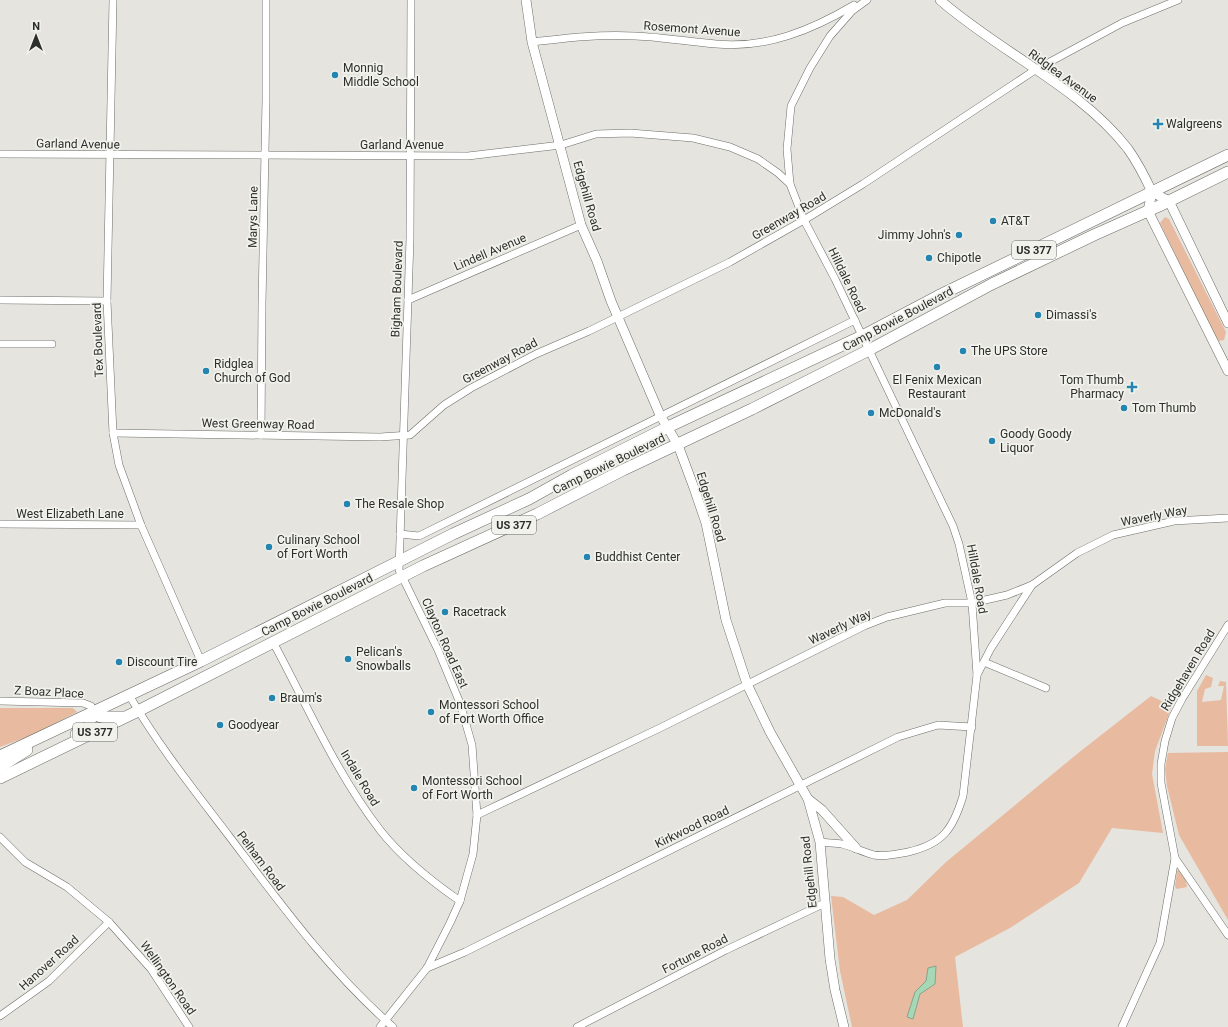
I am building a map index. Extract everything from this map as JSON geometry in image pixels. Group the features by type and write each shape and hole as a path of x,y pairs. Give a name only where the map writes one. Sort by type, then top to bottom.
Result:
{"main road":[{"name":"Camp Bowie Boulevard","path":"0,756 50,734 201,661 529,499 572,475 668,427 862,336 938,296 1228,155"},
{"name":"Camp Bowie Boulevard","path":"0,778 138,711 402,577 537,514 623,470 678,445 869,350 992,284 1228,172"},
{"path":"992,284 1023,265 1025,262 1023,255"},
{"path":"529,499 537,514"},
{"path":"266,629 273,642"},
{"path":"201,661 208,675"},
{"path":"39,760 42,753 52,746 89,727 92,713 101,717 126,717"},
{"path":"0,767 50,734"}],"street":[{"name":"Tex Boulevard","path":"113,0 107,301 113,433 119,465 140,525 201,661"},
{"name":"Marys Lane","path":"261,435 266,0"},
{"name":"Bigham Boulevard","path":"402,577 399,562 408,300 411,0"},
{"name":"Edgehill Road","path":"526,0 532,42 561,144 581,225 660,415 678,445 703,514 726,620 747,684 808,799 820,842 835,990 842,1026"},
{"name":"Rosemont Avenue","path":"532,42 591,35 641,36 717,44 758,43 801,33 866,0"},
{"name":"Hilldale Road","path":"820,842 841,844 875,855 895,855 926,848 943,835 955,819 963,796 977,674 972,603 960,544 954,526 855,320 804,220 790,184 787,148 791,106 810,68 830,36 852,11 866,0"},
{"name":"Ridglea Avenue","path":"940,0 962,20 1093,112 1132,155 1152,192"},
{"name":"Greenway Road","path":"404,436 410,435 444,405 472,388 536,354 618,317 730,262 804,220 1035,70 1122,23 1178,0"},
{"name":"Garland Avenue","path":"0,154 109,156 483,155 561,144 596,134 630,133 694,138 730,146 758,159 778,173 790,184"},
{"path":"1228,323 1169,201 1152,192 1148,211 1228,371"},
{"name":"Lindell Avenue","path":"408,300 581,225"},
{"path":"0,300 107,301"},
{"path":"400,534 419,536 660,415 855,320"},
{"path":"0,344 52,344"},
{"name":"West Greenway Road","path":"113,433 380,437 404,436"},
{"name":"Waverly Way","path":"476,815 662,727 864,626 887,617 944,603 972,603 994,599 1032,585 1077,553 1113,535 1174,521 1228,518"},
{"name":"West Elizabeth Lane","path":"0,524 140,525"},
{"name":"Clayton Road East","path":"380,1027 427,968 460,901 473,854 476,815 472,745 460,703 438,650 402,577"},
{"name":"Hilldale Road","path":"977,674 991,648 1032,585"},
{"name":"Ridgehaven Road","path":"1122,1027 1160,943 1175,858 1161,783 1161,764 1165,741 1172,718 1182,699 1228,625"},
{"name":"Indale Road","path":"273,642 336,761 367,812 381,831 413,865 439,887 460,901"},
{"path":"984,662 1046,688"},
{"name":"Pelham Road","path":"128,695 204,804 293,922 374,1011 393,1027"},
{"name":"Z Boaz Place","path":"0,701 83,703 91,706 92,713"},
{"name":"Kirkwood Road","path":"427,968 465,952 898,738 919,729 938,724 972,728"},
{"path":"808,799 822,810 856,848"},
{"name":"Wellington Road","path":"0,837 25,862 67,887 109,922 151,969 189,1027"},
{"path":"1175,858 1228,935"},
{"name":"Fortune Road","path":"577,1027 726,950 825,903"},
{"name":"Hanover Road","path":"0,1016 48,981 109,922"}],"shaded area":[{"path":"1165,217 1169,219 1226,332 1224,340 1219,341 1216,338 1160,223"},
{"path":"1206,675 1213,678 1211,687 1205,689 1202,702 1221,700 1224,686 1218,686 1220,681 1226,682 1228,746 1197,746 1197,691"},
{"path":"1151,696 1172,706 1155,751 1152,774 1163,833 1112,828 1079,883 1010,928 955,957 963,1027 852,1027 840,971 831,896 843,897 874,915 907,900 946,862 1077,754"},
{"path":"0,708 73,708 77,712 32,735 0,747"},
{"path":"1228,752 1228,920 1179,835 1167,786 1165,769 1168,753"},
{"path":"1179,869 1185,876 1187,887 1177,889 1175,887 1177,871"},
{"path":"936,966 935,984 920,994 913,1019 907,1017 915,992 926,981 928,968"}],"place":[{"name":"Monnig Middle School","path":"335,75"},
{"name":"Walgreens","path":"1158,124"},
{"name":"AT&T","path":"993,221"},
{"name":"Jimmy John's","path":"959,235"},
{"name":"Chipotle","path":"929,258"},
{"name":"Dimassi's","path":"1038,315"},
{"name":"The UPS Store","path":"963,351"},
{"name":"El Fenix Mexican Restaurant","path":"937,367"},
{"name":"Ridglea Church of God","path":"206,371"},
{"name":"Tom Thumb Pharmacy","path":"1132,387"},
{"name":"Tom Thumb","path":"1124,408"},
{"name":"McDonald's","path":"871,413"},
{"name":"Goody Goody Liquor","path":"992,441"},
{"name":"The Resale Shop","path":"347,504"},
{"name":"Culinary School of Fort Worth","path":"269,547"},
{"name":"Buddhist Center","path":"587,557"},
{"name":"Racetrack","path":"445,612"},
{"name":"Pelican's Snowballs","path":"348,659"},
{"name":"Discount Tire","path":"119,662"},
{"name":"Braum's","path":"272,698"},
{"name":"Montessori School of Fort Worth Office","path":"431,712"},
{"name":"Goodyear","path":"220,725"},
{"name":"Montessori School of Fort Worth","path":"414,788"}]}
